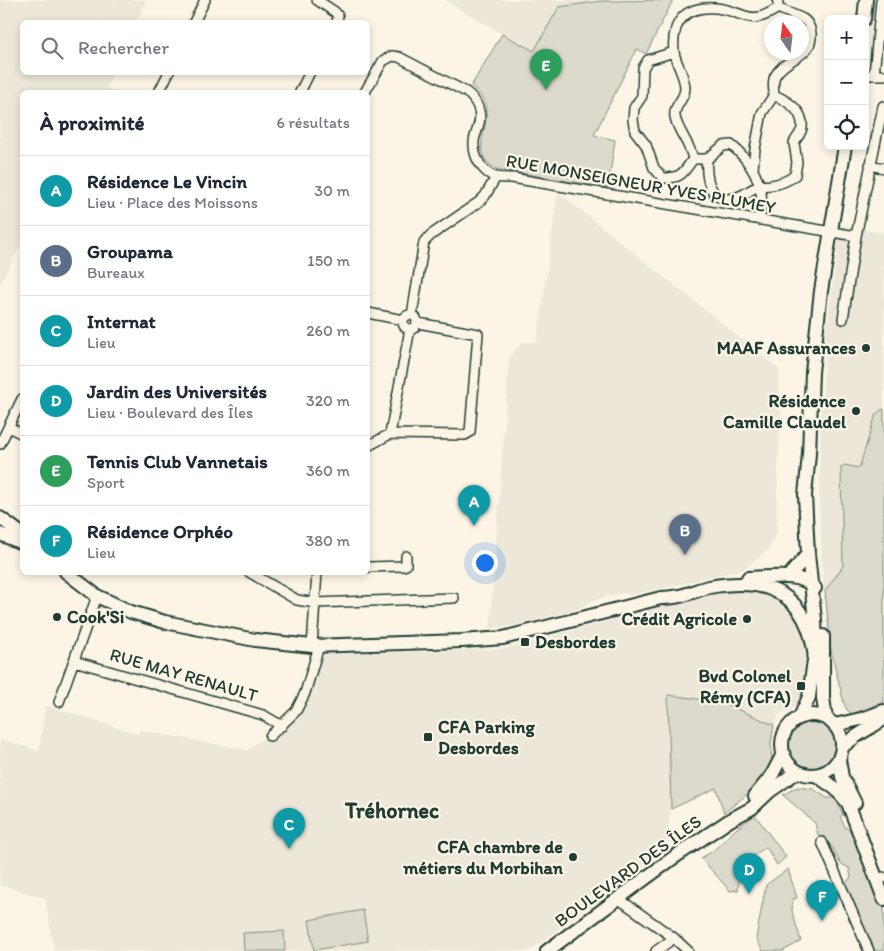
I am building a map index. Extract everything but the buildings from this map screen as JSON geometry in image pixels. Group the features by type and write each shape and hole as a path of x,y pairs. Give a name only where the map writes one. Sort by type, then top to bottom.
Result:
{"main road":[{"path":"864,15 866,0"},
{"path":"800,717 809,696 815,658 816,632 808,554 805,495 809,454 812,372 821,291 844,150"},
{"path":"809,454 824,645 823,698 830,721 842,739 839,760 842,777 860,813 884,878"},
{"path":"0,518 20,533"},
{"path":"0,534 20,542"},
{"path":"788,578 808,554"},
{"path":"70,575 98,596 131,612 165,622 255,640 316,646 503,638 661,598 680,589 693,591 739,578 802,579 811,584 815,589 820,604"},
{"path":"712,586 749,584 773,590 784,596 806,619 811,633 815,658"},
{"path":"839,760 833,767 816,775 798,772 791,767 783,754 781,748 783,735 790,724 800,717 809,714 830,721 865,718 884,711"},
{"path":"842,747 884,719"},
{"name":"BOULEVARD DES ÎLES","path":"730,820 765,784 777,767 783,754"},
{"name":"BOULEVARD DES ÎLES","path":"547,951 673,858 730,820 752,808 770,791 798,772"},
{"path":"816,775 836,789 848,803 884,899"}],"street":[{"path":"195,20 205,0"},
{"path":"317,0 335,12 338,16 337,20"},
{"path":"881,0 870,75 884,75"},
{"path":"693,159 688,144 678,126 675,114 676,108 683,98 685,88 674,52 677,26 682,16 693,9 718,8 750,18 760,18 778,4 804,20 809,25 811,32 807,50 783,66 776,74 773,82 774,95 762,113 753,169 759,186 761,209 759,220"},
{"path":"674,52 648,60 643,68 642,96 634,108 633,120 635,131 646,145 654,168 664,178 673,179 682,174 693,159"},
{"name":"RUE MONSEIGNEUR YVES PLUMEY","path":"366,90 383,61 392,56 399,57 466,92 474,98 478,108 479,126 474,144 476,157 482,167 496,177 856,236"},
{"path":"160,90 168,75"},
{"path":"301,90 308,75"},
{"path":"753,169 747,164 739,151 731,145 723,146 708,159 706,169 713,192 719,198 726,200 741,196 759,186 781,183 795,175 798,162 794,143 802,127 796,108 774,95"},
{"path":"843,318 856,236 883,106"},
{"path":"693,159 708,159"},
{"path":"870,165 884,168"},
{"path":"412,315 424,242 431,235 479,202 496,177"},
{"path":"370,313 404,320"},
{"path":"390,434 417,319 412,315 405,316 404,320"},
{"path":"370,445 390,434 465,435 470,432 478,334 414,326 404,324 404,320"},
{"path":"0,444 20,403"},
{"path":"9,427 20,433"},
{"path":"370,567 403,566 406,562 406,556"},
{"path":"253,575 297,600 315,603 454,598"},
{"path":"270,736 296,711 305,693 316,646 317,575"},
{"path":"59,702 98,596"},
{"name":"RUE MAY RENAULT","path":"74,661 263,715 282,726"},
{"path":"822,842 869,951"},
{"path":"618,899 674,938 688,951"},
{"path":"656,951 674,938"}],"shaded area":[{"path":"0,0 147,0 137,20 20,20 20,75 112,75 106,88 111,90 20,90 20,246 0,284"},
{"path":"444,0 630,0 602,1 534,52"},
{"path":"673,0 646,54 637,49 594,135 615,140 608,188 496,169 487,162 483,155 482,147 486,122 485,104 471,86 502,34 534,51 559,7 602,1"},
{"path":"558,192 779,369 781,411 777,532 768,550 744,569 632,595 621,593 592,601 578,609 517,625 490,629 509,358 522,342 537,342"},
{"path":"841,226 884,233 884,412 871,431 858,468 849,466 841,469 843,566 825,591 825,607 819,505 821,420 826,333"},
{"path":"884,409 884,702 852,714 847,710 844,703 831,651 825,591 843,566 841,467 844,465 859,468 876,414"},
{"path":"741,588 767,592 792,606 805,630 809,653 799,705 779,715 774,725 721,702 671,809 666,849 529,951 54,951 45,898 0,885 0,739 39,751 45,705 138,734 140,730 247,750 267,736 287,718 308,669 308,655 504,649 663,606"},
{"path":"668,695 721,702 774,725 771,743 772,762 751,791 724,813 716,788 671,809"},
{"path":"817,722 829,728 834,736 834,754 829,762 821,767 807,768 795,762 790,754 789,740 795,728 803,723"},
{"path":"797,787 813,789 827,798 836,798 843,815 840,817 845,827 857,836 884,907 884,951 875,951 846,886 851,877 849,868 840,863 833,848 818,835 815,823 783,795"},
{"path":"755,815 786,857 777,865 766,847 748,860 740,874 738,890 730,891 701,858 713,851 737,828"},
{"path":"788,869 797,898 793,899 792,911 801,941 783,951 763,951 756,938 766,885"},
{"path":"363,910 368,941 314,950 309,920"},
{"path":"284,931 285,951 244,951 243,933"}],"place":[{"name":"Tennis Club Vannetais","path":"546,90"},
{"name":"MAAF Assurances","path":"866,348"},
{"name":"Résidence Camille Claudel","path":"856,411"},
{"name":"Résidence Le Vincin","path":"474,526"},
{"name":"Groupama","path":"685,555"},
{"name":"Cook'Si","path":"57,617"},
{"name":"Crédit Agricole","path":"747,619"},
{"name":"Desbordes","path":"525,642"},
{"name":"Bvd Colonel Rémy (CFA)","path":"801,686"},
{"name":"CFA Parking Desbordes","path":"428,737"},
{"name":"Internat","path":"289,849"},
{"name":"CFA chambre de métiers du Morbihan","path":"573,857"},
{"name":"Jardin des Universités","path":"749,894"},
{"name":"Résidence Orphéo","path":"822,921"}],"district":[{"name":"Tréhornec","path":"392,810"}]}
